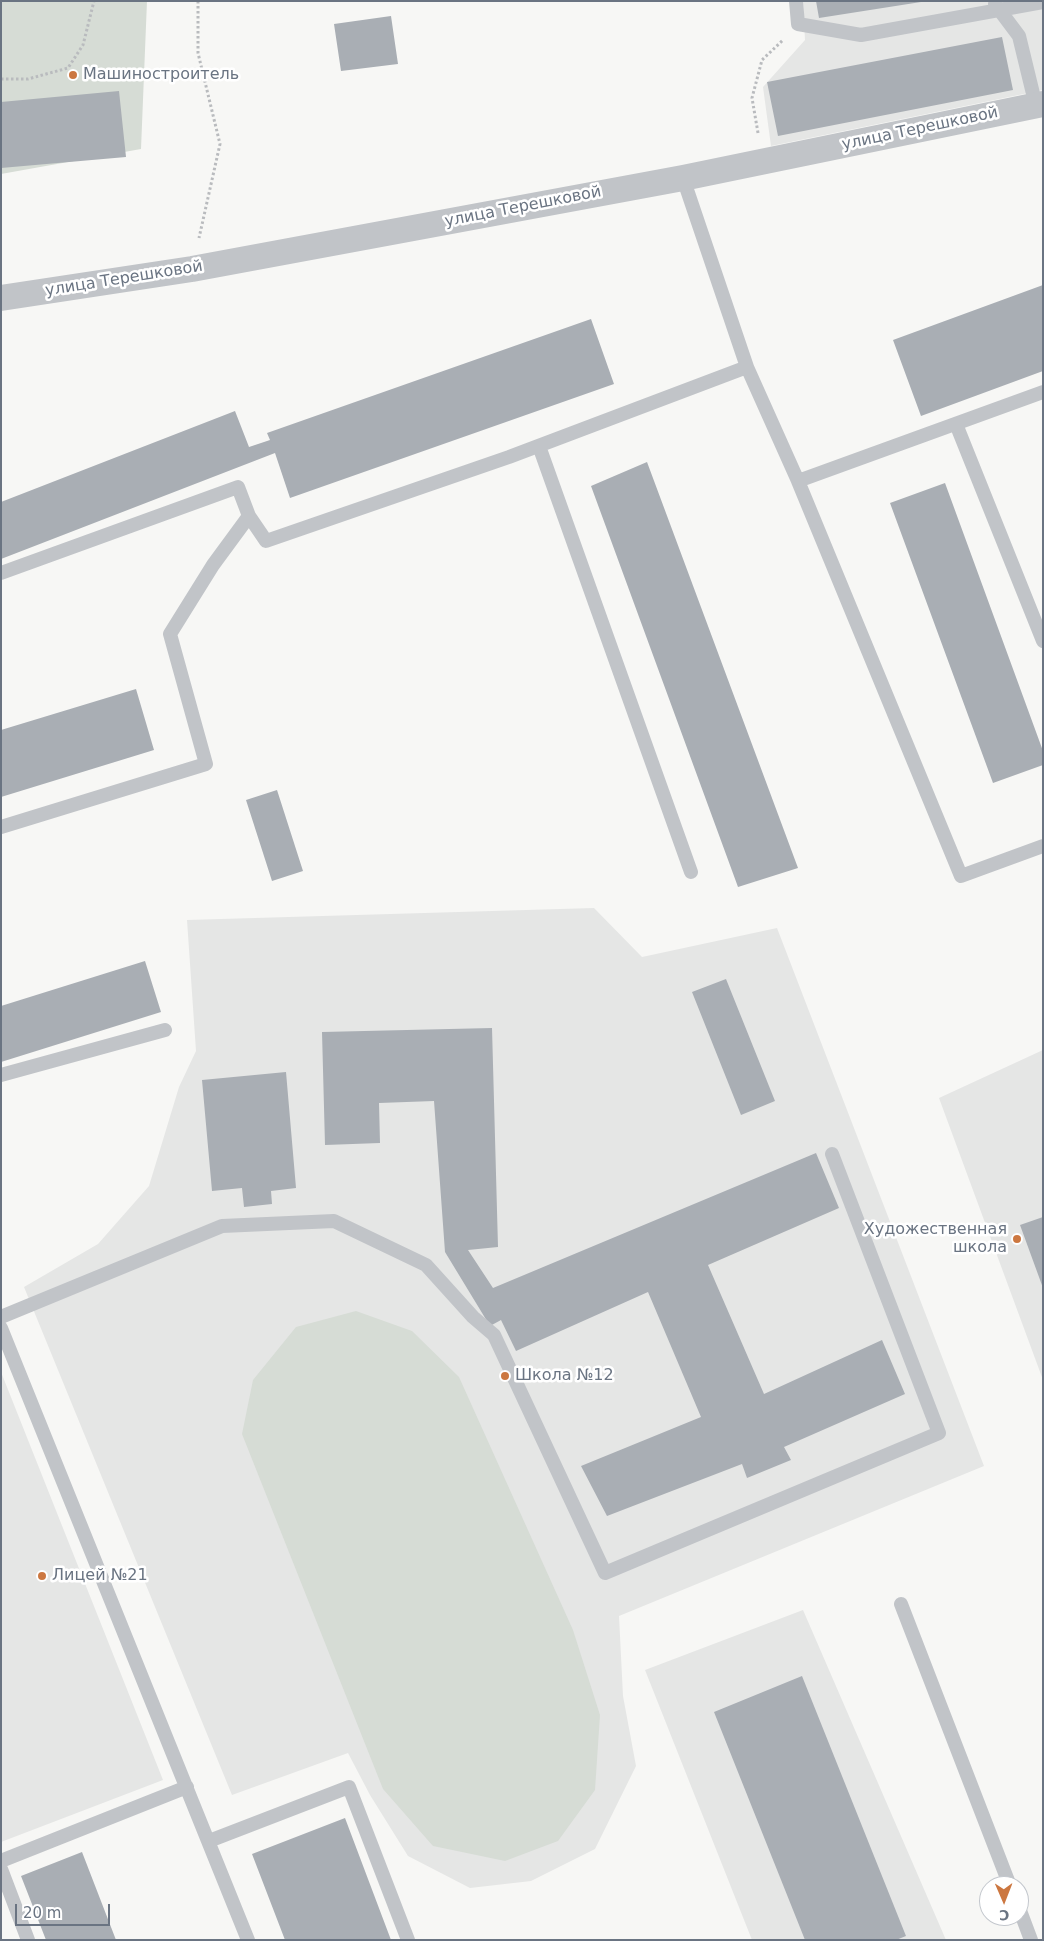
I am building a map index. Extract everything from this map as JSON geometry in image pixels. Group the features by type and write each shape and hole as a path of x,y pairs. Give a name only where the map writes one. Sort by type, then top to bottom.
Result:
{"street":[{"name":"улица Терешковой","path":"1,298 192,269 683,178 1039,105"}],"lane":[{"path":"796,1 798,24 861,35 996,5 1043,2"},
{"path":"996,5 1019,36 1039,105"},
{"path":"683,178 747,367 798,481 961,876 1043,846"},
{"path":"1,573 238,487 249,516 266,541 539,446 747,367"},
{"path":"798,481 1043,392"},
{"path":"956,424 1043,642"},
{"path":"539,446 691,872"},
{"path":"1,826 206,764 170,634 213,566 249,516"},
{"path":"1,1074 165,1030"},
{"path":"1,1317 222,1226 334,1221 426,1265 473,1317 494,1335 605,1573 940,1433 832,1154"},
{"path":"1,1328 248,1940"},
{"path":"901,1604 1006,1876"},
{"path":"1,1861 187,1786"},
{"path":"209,1841 349,1787 408,1940"},
{"path":"1,1868 28,1940"},
{"path":"1026,1926 1031,1940"}],"path":[{"path":"1,79 28,79 68,68 83,45 94,1"},
{"path":"192,269 220,144 198,53 198,1"},
{"path":"758,137 752,98 762,60 798,24"}],"shaded area":[{"name":"Машиностроитель","path":"1,1 147,1 141,149 1,174"},
{"path":"803,1 1043,1 1043,90 771,146 763,87 805,40"},
{"name":"Школа №12","path":"594,908 642,957 777,928 984,1466 619,1616 623,1696 636,1766 595,1849 531,1881 470,1888 408,1856 370,1795 348,1753 232,1795 24,1287 98,1244 149,1186 179,1087 196,1051 187,920"},
{"name":"Художественная школа","path":"1043,1050 1043,1380 939,1098"},
{"path":"356,1311 412,1331 459,1377 573,1630 600,1715 595,1790 558,1841 505,1861 433,1846 383,1789 242,1434 253,1380 296,1327"},
{"name":"Лицей №21","path":"1,1372 163,1780 1,1842"},
{"path":"803,1610 946,1940 752,1940 645,1670"}],"building":[{"path":"816,1 921,1 921,2 819,18"},
{"path":"391,16 398,64 341,71 334,24"},
{"path":"1002,37 1013,90 778,136 767,82"},
{"path":"119,91 126,157 1,168 1,102"},
{"path":"1043,285 1043,371 921,416 893,340"},
{"path":"591,319 614,384 290,498 275,453 1,559 1,502 235,411 249,447 270,440 267,433"},
{"path":"647,462 798,868 738,887 591,486"},
{"path":"945,483 1043,751 1043,765 993,783 890,503"},
{"path":"136,689 154,750 1,797 1,730"},
{"path":"277,790 303,871 272,881 246,800"},
{"path":"145,961 161,1012 1,1062 1,1006"},
{"path":"726,979 775,1101 741,1115 692,992"},
{"path":"492,1028 498,1247 468,1250 493,1288 816,1153 839,1208 708,1265 764,1394 882,1340 905,1394 784,1447 791,1460 747,1478 742,1464 607,1516 581,1466 701,1417 648,1292 516,1351 501,1320 490,1326 445,1252 434,1101 379,1103 380,1143 325,1145 322,1032"},
{"path":"286,1072 296,1188 271,1191 272,1204 244,1207 242,1188 212,1191 202,1080"},
{"name":"Художественная школа","path":"1043,1217 1043,1288 1020,1225"},
{"path":"802,1676 906,1936 896,1940 805,1940 714,1712"},
{"path":"345,1818 391,1940 285,1940 252,1854"},
{"path":"82,1852 116,1940 46,1940 21,1876"}],"place":[{"name":"Машиностроитель","path":"73,75"},
{"name":"Художественная школа","path":"1017,1239"},
{"name":"Школа №12","path":"505,1376"},
{"name":"Лицей №21","path":"42,1576"}]}
